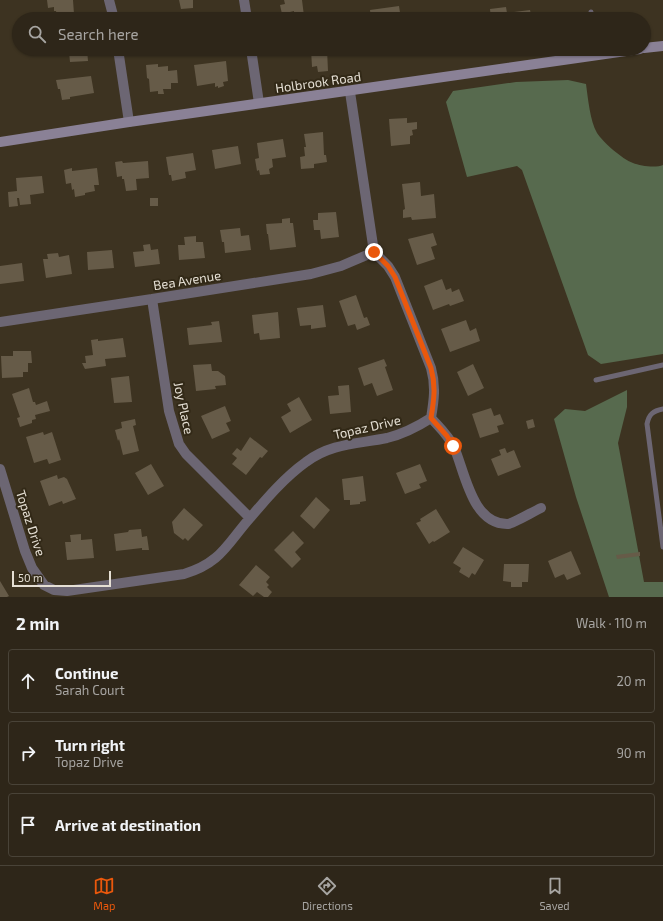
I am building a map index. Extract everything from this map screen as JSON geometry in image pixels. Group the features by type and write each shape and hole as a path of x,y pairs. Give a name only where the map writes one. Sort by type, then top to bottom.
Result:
{"street":[{"path":"109,0 112,12"},
{"path":"244,0 246,12"},
{"path":"651,47 663,46"},
{"path":"119,56 129,122"},
{"path":"252,56 259,104"},
{"name":"Holbrook Road","path":"0,142 129,122 350,92 572,56"},
{"path":"350,92 374,252 388,266 395,277 431,368 435,390 431,418 447,436 453,446 476,505 485,515 495,522 509,524 541,508"},
{"name":"Bea Avenue","path":"0,322 311,274 341,266 374,252"},
{"name":"Joy Place","path":"152,299 169,411 179,444 186,454 250,518"},
{"name":"Topaz Drive","path":"0,469 25,551 32,568 44,585 54,590 67,591 124,584 184,574 198,570 223,552 250,518 292,473 306,461 322,452 341,445 388,438 404,433 431,418"}],"lane":[{"path":"596,380 663,365"},
{"path":"663,409 653,412 648,418 647,424 663,547"}],"green space":[{"path":"568,80 586,84 590,109 597,133 613,150 636,164 644,166 663,165 663,354 601,364 588,355 522,170 517,166 467,177 446,102 453,91 516,82"},
{"path":"627,390 627,407 618,443 644,582 663,582 663,597 609,597 576,497 554,419 565,409 585,411"}],"building":[{"path":"47,0 73,0 74,12 56,12 54,11 54,7 48,8"},
{"path":"179,0 193,0 193,8 181,9"},
{"path":"284,0 302,0 304,12 282,12 280,5 285,4"},
{"path":"399,6 400,12 370,12 370,10"},
{"path":"506,7 507,12 490,12 490,9"},
{"path":"530,10 530,12 515,12"},
{"path":"69,56 88,56 88,61 70,62"},
{"path":"311,56 327,56 328,71 318,72 317,66 312,67"},
{"path":"226,61 228,81 223,82 224,86 218,88 218,86 215,87 215,83 197,86 194,65"},
{"path":"158,64 158,67 168,66 168,71 177,70 178,83 171,83 171,89 163,89 164,94 158,94 158,91 150,92 149,79 147,78 146,65"},
{"path":"91,76 94,93 70,97 70,99 62,100 60,89 58,89 56,80"},
{"path":"407,118 407,123 417,122 417,129 412,130 413,135 410,136 410,144 391,146 389,119"},
{"path":"323,132 324,155 326,155 327,162 314,164 314,168 301,169 300,157 305,156 304,147 306,147 304,134"},
{"path":"283,139 286,157 272,159 273,167 269,169 270,174 260,175 259,170 257,171 255,159 259,158 257,143"},
{"path":"238,146 241,164 215,169 212,150"},
{"path":"193,153 196,170 185,172 186,178 172,181 171,175 169,175 166,157"},
{"path":"122,161 123,163 148,161 149,178 136,179 137,190 126,191 124,179 122,179 122,176 117,177 115,162"},
{"path":"72,168 72,171 97,168 99,185 94,185 95,191 75,197 74,189 72,190 71,183 66,184 64,170"},
{"path":"42,176 44,193 30,195 31,204 20,205 19,198 17,198 18,206 9,207 8,192 17,191 16,178"},
{"path":"420,182 421,196 434,194 436,218 412,220 411,217 403,218 403,210 405,209 402,184"},
{"path":"150,198 158,198 158,206 150,206"},
{"path":"336,212 339,237 321,239 320,230 314,230 313,220 318,220 318,213"},
{"path":"290,218 290,223 293,223 296,247 270,250 266,224 282,223 282,219"},
{"path":"240,228 241,236 249,235 251,250 225,253 224,242 222,242 220,230"},
{"path":"433,233 437,245 431,247 435,259 417,265 408,239"},
{"path":"196,236 196,242 203,242 205,258 179,260 178,245 185,245 184,237"},
{"path":"150,244 151,250 158,249 160,264 135,267 133,252 144,251 143,245"},
{"path":"112,250 114,268 88,270 87,252"},
{"path":"58,253 59,257 69,255 72,274 46,278 43,259 48,259 47,254"},
{"path":"22,263 24,281 0,284 0,266"},
{"path":"442,279 446,290 451,288 452,292 459,289 464,301 450,306 449,304 433,310 424,286"},
{"path":"356,295 364,318 367,317 370,325 357,330 355,324 348,326 339,301"},
{"path":"323,305 326,327 311,329 311,325 300,326 297,308"},
{"path":"278,312 280,338 260,340 259,333 254,334 252,315"},
{"path":"466,320 470,331 476,328 480,341 450,352 441,329"},
{"path":"219,321 222,342 189,345 187,328 212,325 211,322"},
{"path":"123,338 126,357 105,359 106,366 85,369 82,363 86,363 85,356 93,355 91,340 98,339 98,341"},
{"path":"13,351 31,351 32,363 28,363 28,372 23,372 23,377 2,378 1,356 13,356"},
{"path":"384,359 387,366 385,367 393,390 377,396 372,383 364,386 358,368"},
{"path":"211,364 212,371 218,371 225,376 226,385 215,386 216,389 196,391 193,365"},
{"path":"473,364 484,388 468,396 457,372"},
{"path":"129,376 132,402 114,403 111,378"},
{"path":"349,385 351,412 330,414 328,396 339,395 338,386"},
{"path":"29,388 33,402 35,402 36,405 47,401 50,411 35,415 36,419 32,420 32,423 20,427 17,418 20,417 12,394"},
{"path":"299,397 312,420 290,433 281,417 291,411 287,404"},
{"path":"225,406 231,421 226,423 230,431 212,439 201,416"},
{"path":"491,408 494,416 500,414 504,424 497,426 499,432 480,438 472,414"},
{"path":"135,419 136,425 133,426 139,451 123,455 115,430 122,428 121,422"},
{"path":"533,419 535,427 528,429 526,421"},
{"path":"43,432 44,435 52,432 61,460 49,464 47,459 34,463 26,437"},
{"path":"250,437 268,451 262,458 260,457 246,475 232,464 237,458 232,454 237,448 241,451"},
{"path":"505,448 507,453 514,450 521,467 498,476 491,459 501,455 499,450"},
{"path":"151,464 164,486 148,495 135,473"},
{"path":"420,464 427,481 419,484 421,488 405,494 396,473"},
{"path":"57,475 58,479 64,477 67,479 76,499 63,504 62,501 49,506 40,481"},
{"path":"363,476 366,501 360,502 360,504 350,505 350,500 344,500 342,479"},
{"path":"316,497 330,510 314,529 300,516"},
{"path":"184,508 203,525 188,541 185,538 183,540 174,533 172,522"},
{"path":"436,509 450,532 429,544 416,523 421,521 420,519"},
{"path":"141,529 142,537 147,536 149,550 142,550 142,548 116,551 114,534 128,532 129,530"},
{"path":"293,531 304,543 295,552 301,559 292,568 274,550"},
{"path":"81,534 81,540 92,539 94,558 67,560 65,542 71,542 70,535"},
{"path":"463,547 484,560 475,575 472,573 469,578 459,572 461,568 453,563"},
{"path":"571,551 581,574 567,580 564,574 555,578 548,561"},
{"path":"640,552 640,556 617,559 616,555"},
{"path":"504,564 529,564 528,582 522,582 522,587 511,587 511,582 503,581"},
{"path":"256,565 270,577 266,582 269,585 267,587 272,592 268,597 264,597 257,592 253,596 239,585"},
{"path":"0,581 9,596 0,597"}],"route":[{"path":"374,252 388,266 395,277 406,304 431,368 434,380 434,403 431,418 447,436 453,446"}]}
